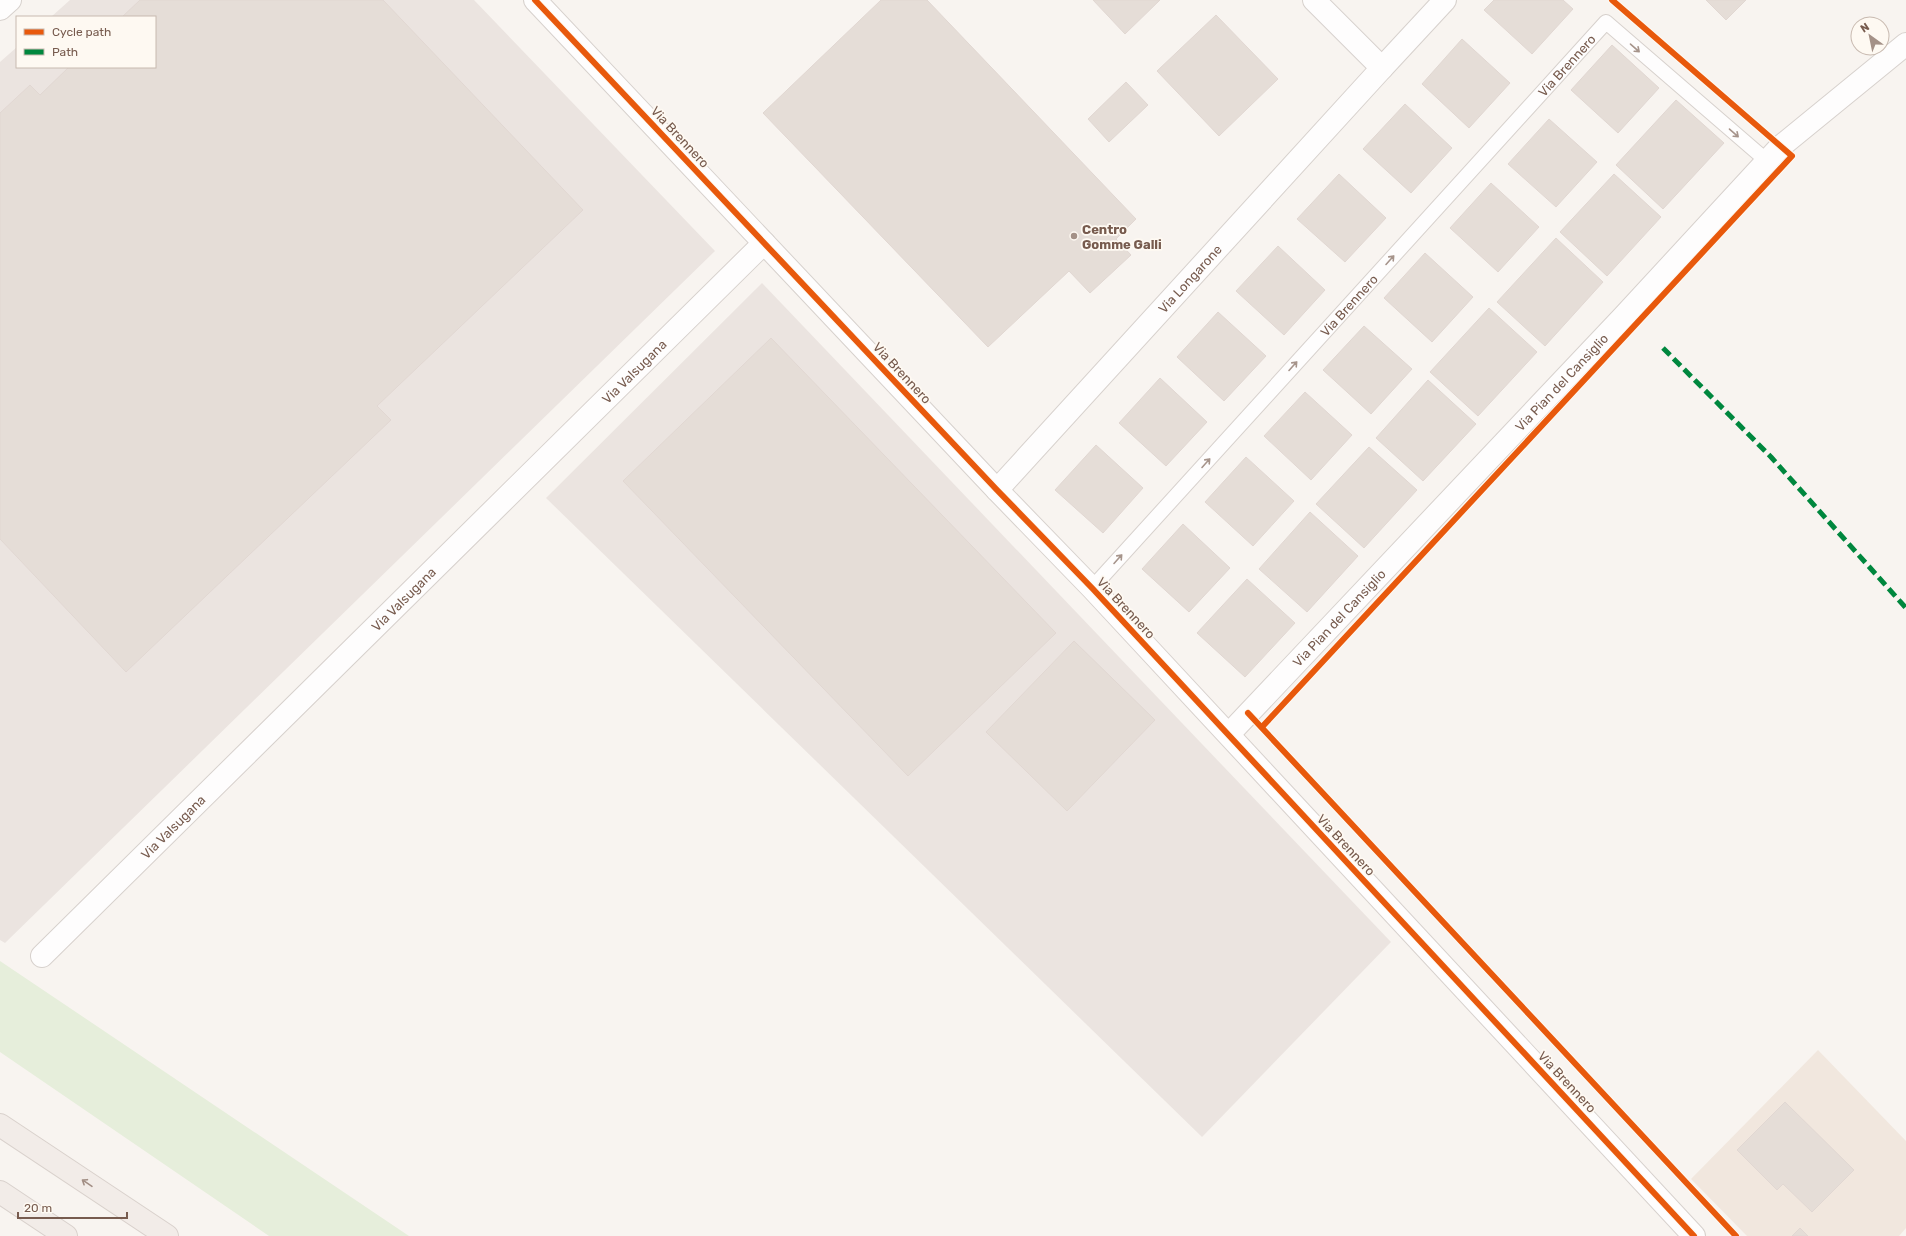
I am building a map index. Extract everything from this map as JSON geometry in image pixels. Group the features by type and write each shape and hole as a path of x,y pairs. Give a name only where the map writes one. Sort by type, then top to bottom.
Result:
{"highway":[{"path":"0,1125 166,1236"},
{"path":"0,1192 66,1236"}],"street":[{"path":"0,9 10,0"},
{"name":"Via Brennero","path":"535,0 1229,734 1694,1236"},
{"path":"1314,0 1382,68"},
{"name":"Via Longarone","path":"997,490 1445,0"},
{"name":"Via Pian del Cansiglio","path":"1229,734 1624,316 1780,147 1906,44"},
{"name":"Via Valsugana","path":"42,956 764,243"}],"lane":[{"name":"Via Brennero","path":"1092,588 1606,22 1767,161"}],"shaded area":[{"path":"70,0 474,0 715,251 5,943 0,940 0,62 16,48 16,68 156,68 156,16 52,16"},
{"path":"762,283 1391,942 1202,1137 546,498"},
{"path":"1818,1050 1906,1141 1906,1228 1899,1236 1747,1236 1691,1179"}],"green space":[{"path":"0,961 409,1236 269,1236 0,1052"}],"building":[{"path":"140,0 383,0 583,210 377,406 391,420 126,672 0,539 0,113 30,85 40,95 68,68 156,68 156,16 123,16"},
{"path":"881,0 927,0 1136,219 1116,239 1131,255 1090,293 1069,271 988,347 763,113"},
{"path":"1093,0 1160,0 1125,34"},
{"path":"1494,0 1563,0 1573,9 1532,54 1484,10"},
{"path":"1706,0 1746,0 1726,20"},
{"path":"1216,15 1278,79 1219,136 1157,71"},
{"path":"1462,39 1510,83 1469,128 1422,84"},
{"path":"1612,45 1659,88 1618,133 1571,90"},
{"path":"1126,82 1148,105 1109,142 1088,119"},
{"path":"1676,100 1724,143 1663,209 1616,165"},
{"path":"1405,104 1452,148 1411,193 1363,149"},
{"path":"1549,119 1597,162 1556,207 1508,164"},
{"path":"1339,174 1386,218 1345,262 1297,219"},
{"path":"1614,174 1661,217 1607,276 1560,232"},
{"path":"1491,183 1539,227 1498,272 1450,228"},
{"path":"1556,238 1603,282 1545,346 1497,302"},
{"path":"1278,246 1325,290 1284,335 1236,291"},
{"path":"1425,253 1473,297 1432,342 1384,298"},
{"path":"1489,308 1537,352 1478,416 1430,372"},
{"path":"1218,312 1266,356 1224,401 1177,357"},
{"path":"1364,326 1412,369 1371,414 1323,370"},
{"path":"771,338 1056,633 908,776 623,481"},
{"path":"1160,378 1207,422 1166,466 1119,423"},
{"path":"1428,380 1476,424 1423,481 1376,438"},
{"path":"1305,392 1352,435 1311,480 1264,436"},
{"path":"1096,445 1143,488 1103,533 1055,490"},
{"path":"1369,447 1417,490 1364,548 1316,504"},
{"path":"1246,457 1294,501 1253,546 1205,502"},
{"path":"1310,512 1358,556 1307,612 1259,569"},
{"path":"1183,524 1230,568 1189,612 1142,569"},
{"path":"1247,579 1295,623 1245,677 1197,633"},
{"path":"1074,641 1155,720 1067,811 986,732"},
{"path":"1785,1102 1854,1170 1812,1212 1783,1184 1777,1190 1737,1150"},
{"path":"1800,1228 1808,1236 1792,1236"}],"marked path":[{"path":"1663,348 1771,457 1906,608"}],"cycle path":[{"path":"535,0 997,490 1092,588 1694,1236"},
{"path":"1262,727 1792,156 1612,0"},
{"path":"1248,713 1736,1236"}],"place":[{"name":"Centro Gomme Galli","path":"1074,236"}]}
